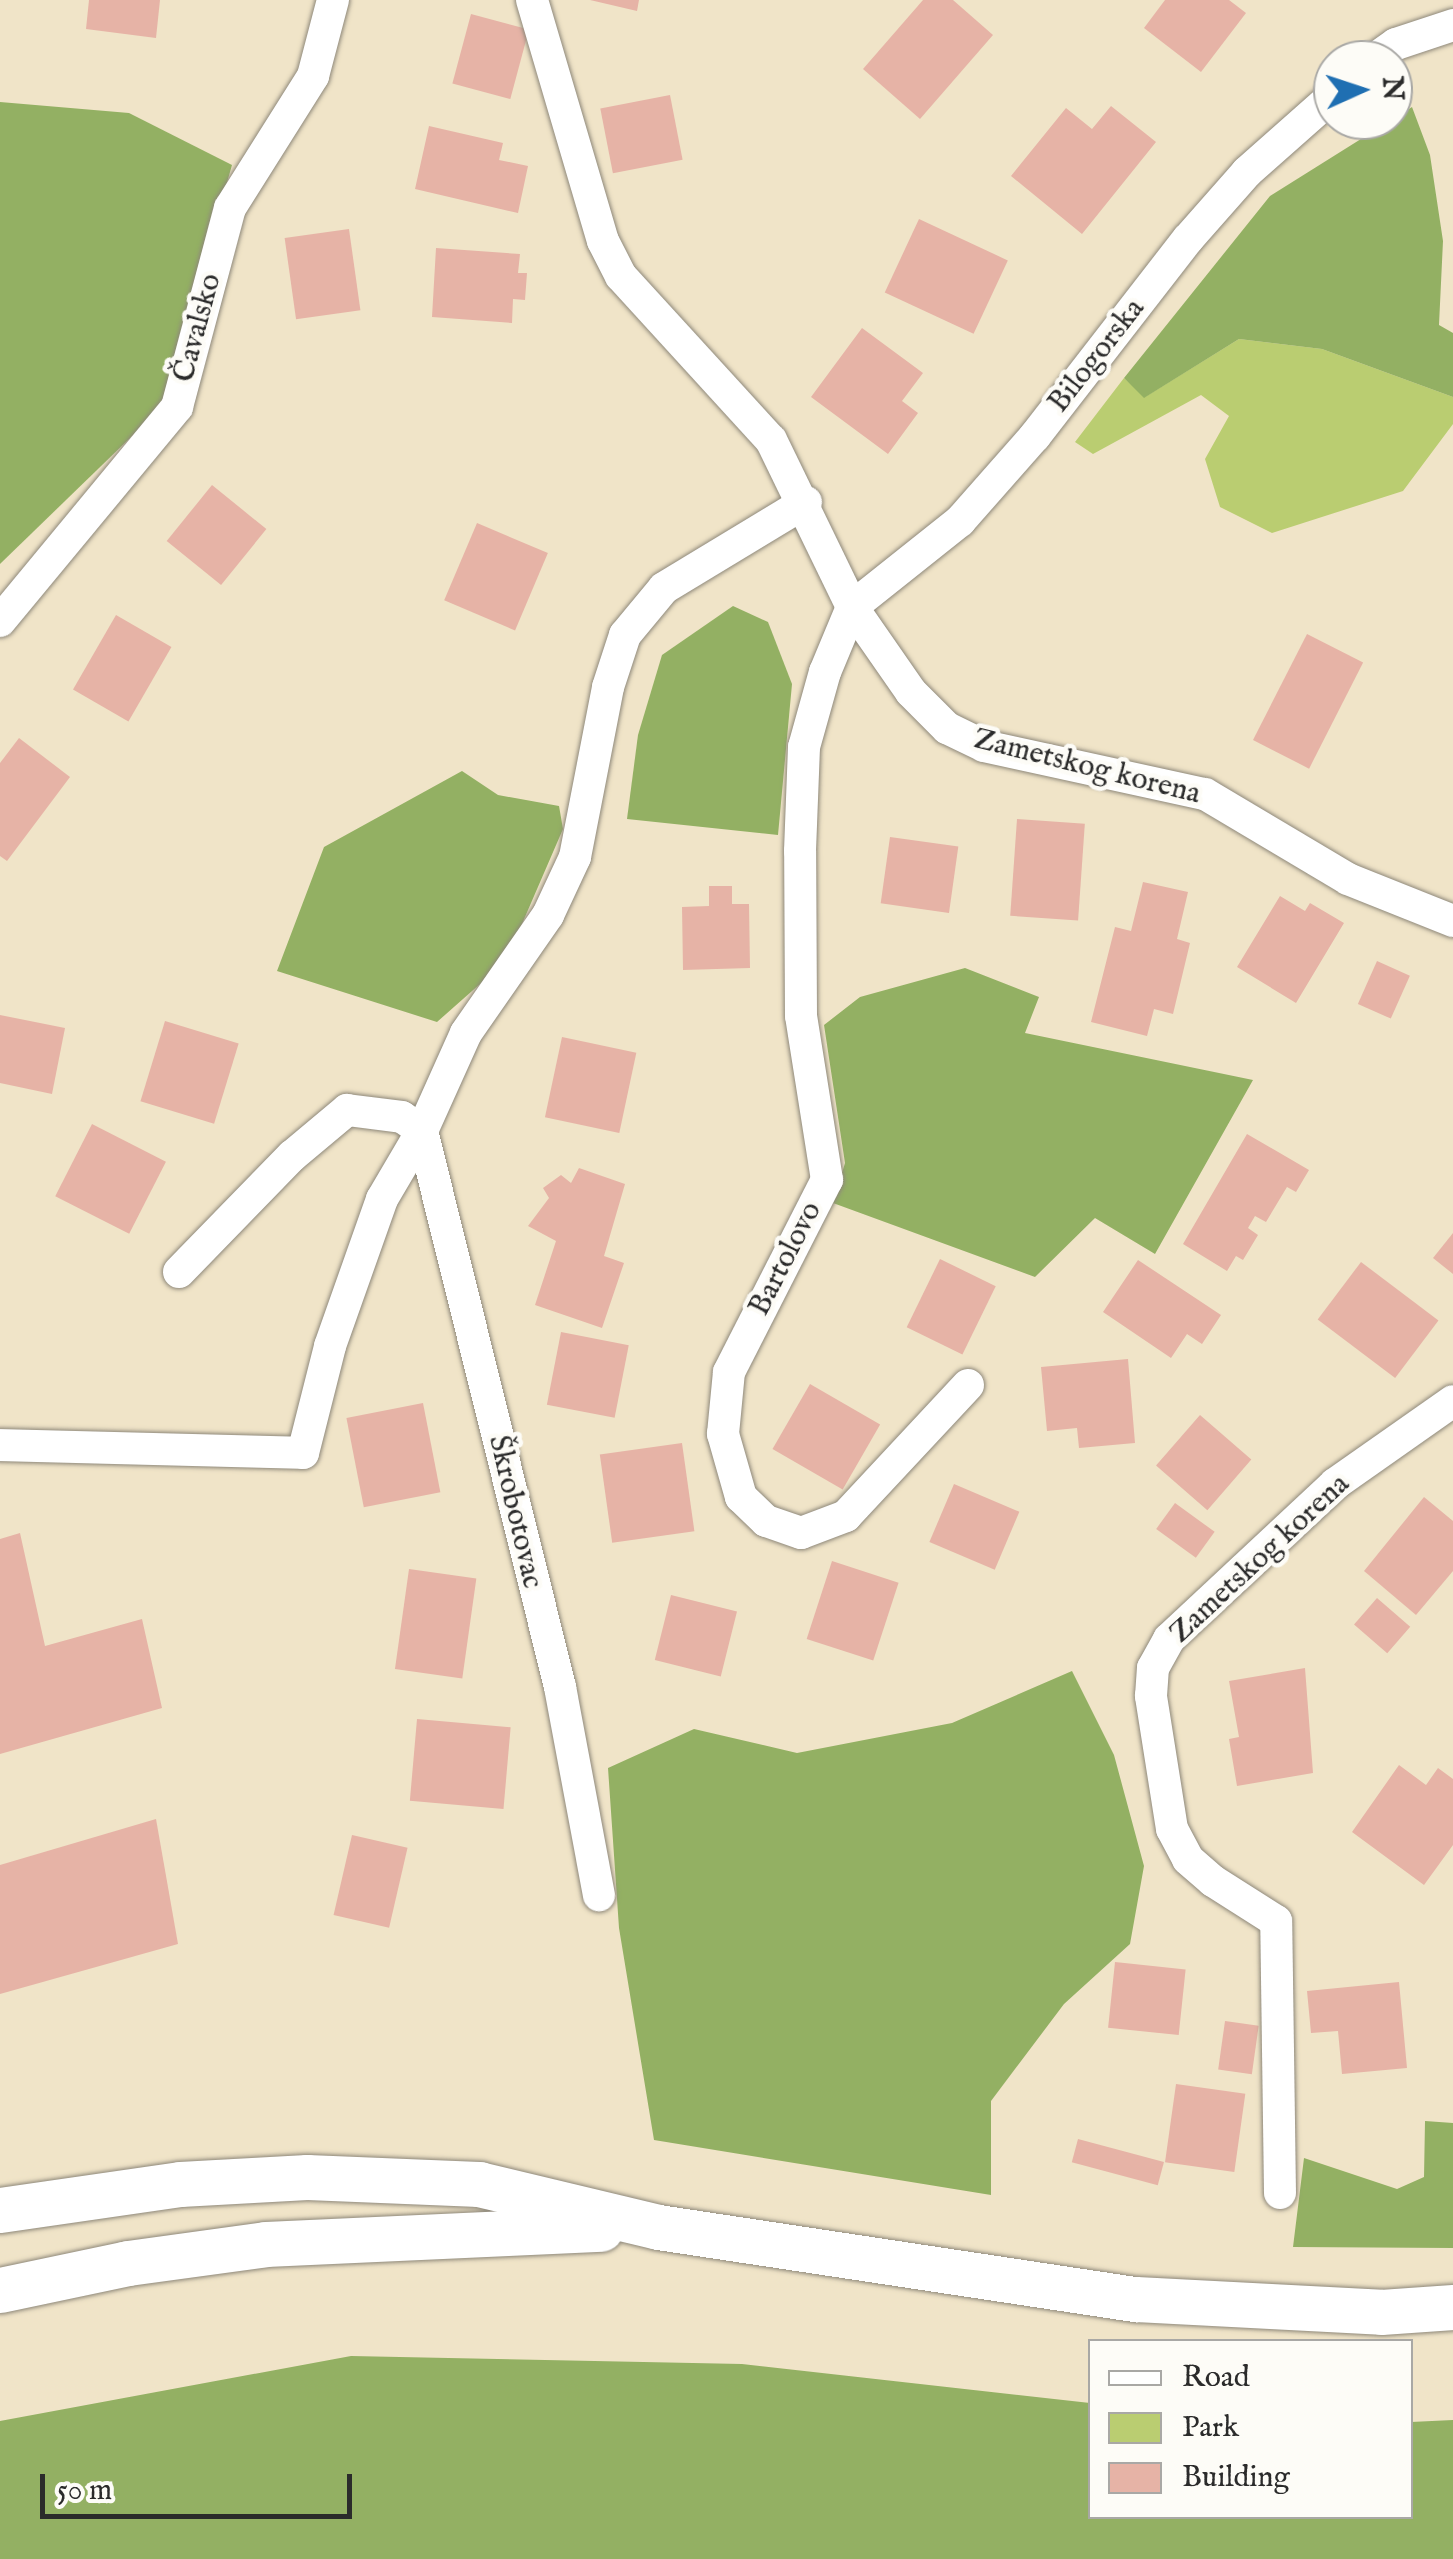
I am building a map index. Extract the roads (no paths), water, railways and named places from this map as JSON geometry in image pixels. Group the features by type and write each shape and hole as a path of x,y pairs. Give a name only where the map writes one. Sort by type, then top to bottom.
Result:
{"main road":[{"path":"0,2210 180,2184 307,2176 479,2184 658,2227 1136,2300 1381,2312 1453,2307"},
{"path":"0,2290 128,2263 266,2244 658,2227"}],"street":[{"name":"Čavalsko","path":"0,621 177,407 230,208 313,76 333,0"},
{"name":"Zametskog korena","path":"532,0 603,240 621,276 770,440 806,502 852,607 912,692 947,728 984,746 1205,794 1348,879 1453,920"},
{"path":"1408,40 1453,25"},
{"name":"Bilogorska","path":"852,607 960,521 1036,436 1188,239 1247,172 1313,114"},
{"path":"0,1445 302,1452 330,1346 382,1200 422,1131 466,1032 548,915 574,856 608,687 625,635 664,588 806,502"},
{"name":"Bartolovo","path":"852,607 825,672 803,764 802,1016 827,1180 728,1372 723,1434 741,1497 766,1521 801,1533 846,1516 968,1386"},
{"path":"179,1272 292,1156 347,1110 402,1117 422,1131"},
{"name":"Škrobotovac","path":"422,1131 560,1687 599,1894"},
{"name":"Zametskog korena","path":"1280,2193 1276,1921 1212,1882 1188,1859 1172,1829 1152,1696 1154,1668 1169,1639 1335,1484 1453,1401"}]}
